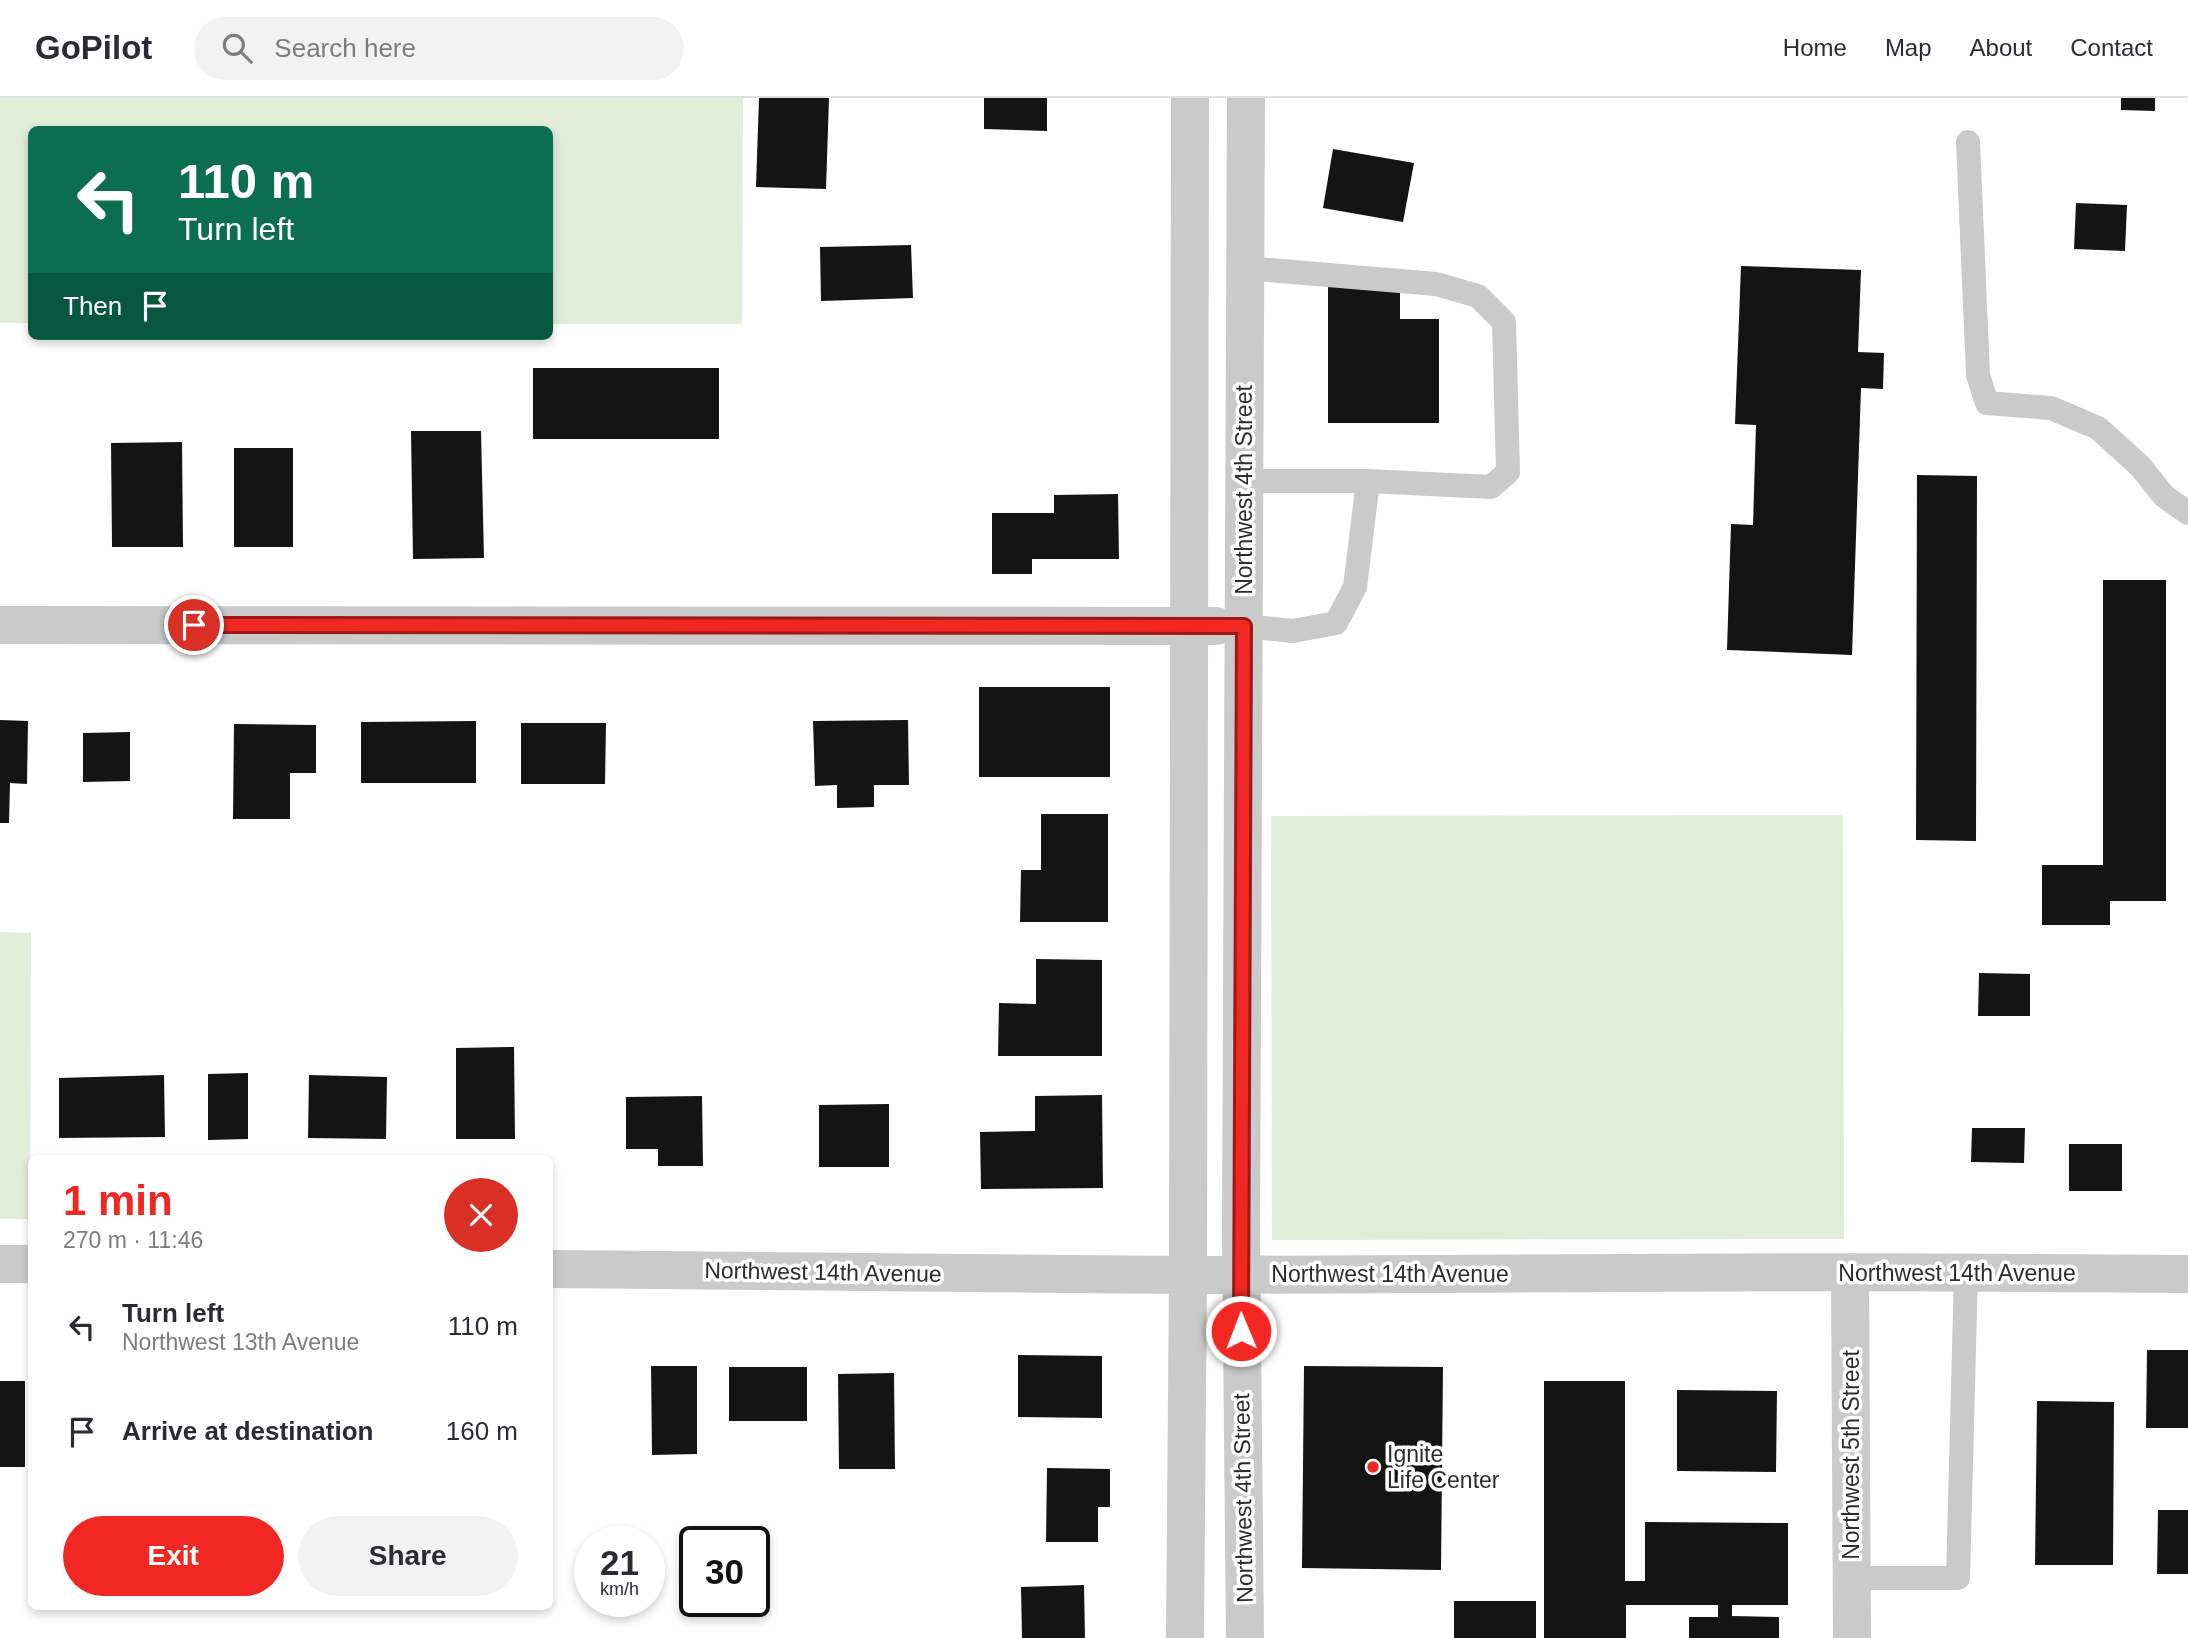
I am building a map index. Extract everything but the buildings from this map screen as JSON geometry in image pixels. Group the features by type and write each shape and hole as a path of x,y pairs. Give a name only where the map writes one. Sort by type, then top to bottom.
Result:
{"street":[{"path":"1185,1638 1191,98"},
{"name":"Northwest 4th Street","path":"1245,1638 1241,1275 1246,98"},
{"path":"0,625 1244,626"},
{"path":"0,1264 28,1265"},
{"name":"Northwest 14th Avenue","path":"553,1269 1188,1276 1850,1272 2188,1274"},
{"name":"Northwest 5th Street","path":"1850,1272 1852,1638"}],"lane":[{"path":"1968,142 1978,375 1987,403 2051,408 2098,428 2140,466 2164,496 2188,513"},
{"path":"1244,481 1368,481 1491,487 1508,472 1504,322 1478,296 1436,284 1245,268"},
{"path":"1244,626 1293,631 1336,623 1355,587 1368,481"},
{"path":"1852,1578 1958,1578 1966,1273"}],"green space":[{"path":"0,98 743,98 742,324 553,324 553,126 28,126 28,323 0,323"},
{"path":"1843,815 1844,1239 1272,1240 1271,816"},
{"path":"0,932 31,933 28,1219 0,1219"}],"place":[{"name":"Ignite Life Center","path":"1373,1467"}],"route":[{"path":"194,625 1244,626 1241,1331"}]}
